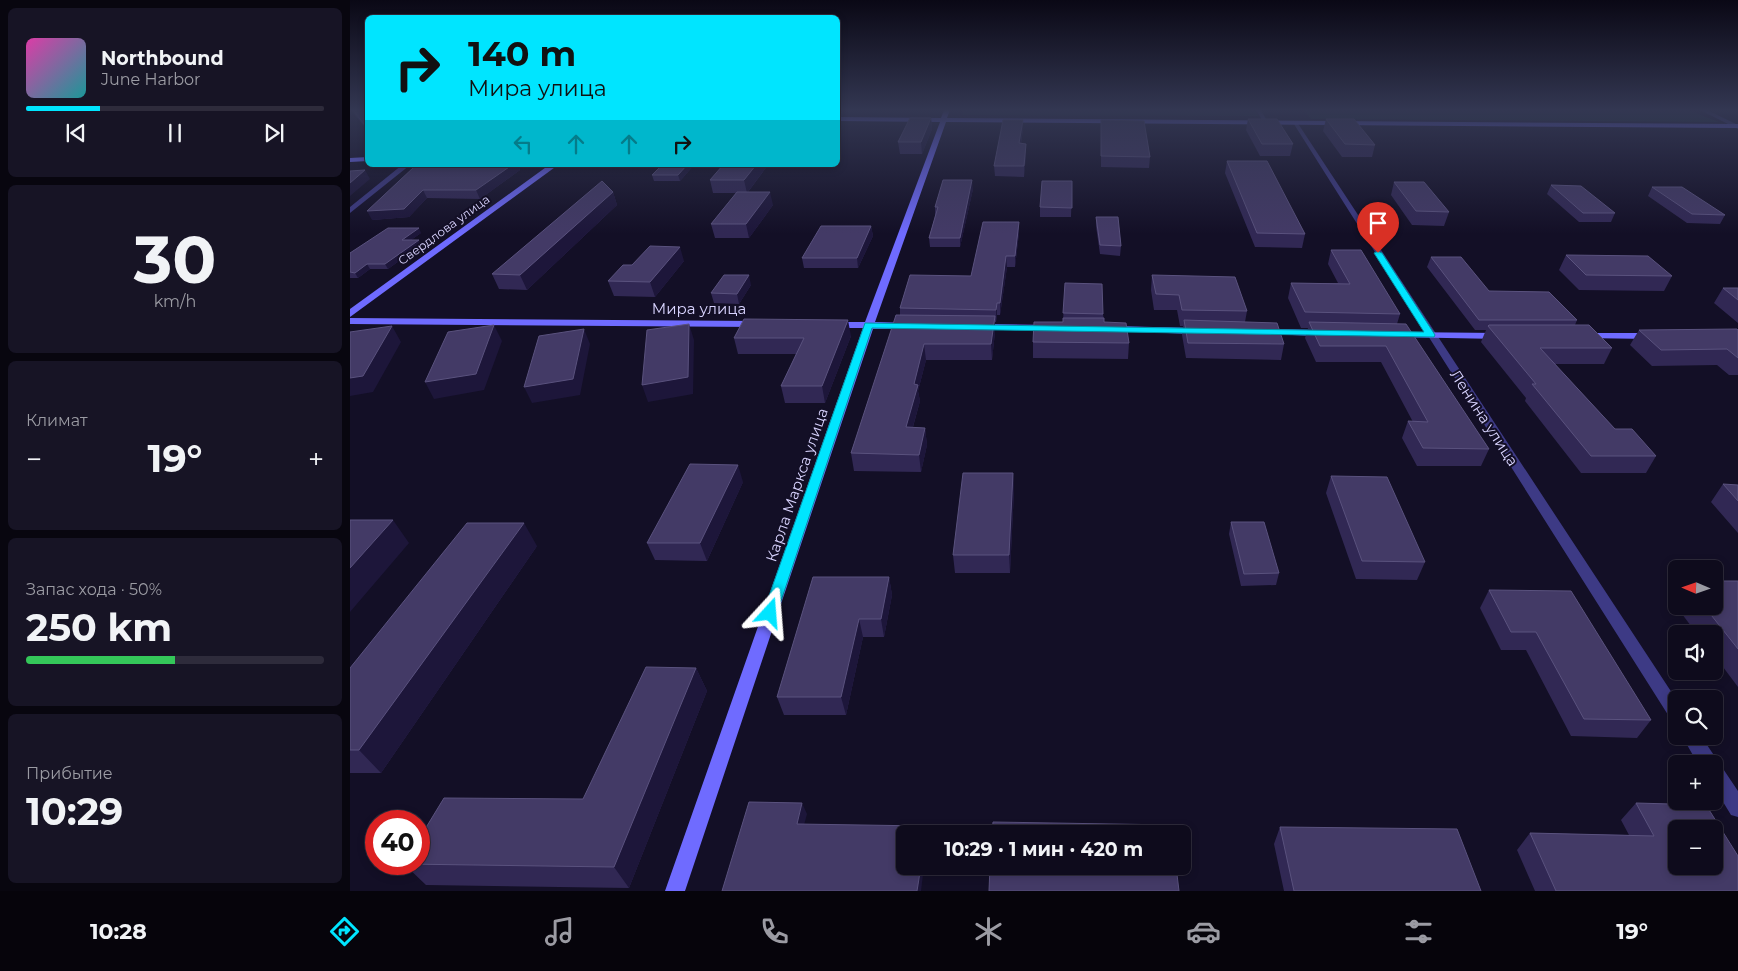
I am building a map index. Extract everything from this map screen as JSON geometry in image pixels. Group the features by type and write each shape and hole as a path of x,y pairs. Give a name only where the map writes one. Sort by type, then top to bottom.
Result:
{"street":[{"name":"Карла Маркса улица","path":"675,891 868,325 932,152"},
{"name":"Ленина улица","path":"1313,152 1668,701"},
{"path":"350,160 365,159"},
{"path":"350,211 404,167"},
{"name":"Свердлова улица","path":"350,314 551,167"},
{"name":"Мира улица","path":"350,321 769,324"},
{"path":"819,325 918,326"},
{"path":"967,327 1066,329"},
{"path":"1095,329 1204,331"},
{"path":"1253,332 1332,334"},
{"path":"1381,334 1510,336"},
{"path":"1570,336 1659,336"},
{"path":"1723,785 1738,808"}],"building":[{"path":"997,152 1025,152 1024,166 994,166"},
{"path":"1101,152 1149,152 1150,157 1101,156"},
{"path":"1227,161 1267,161 1305,234 1257,233"},
{"path":"414,167 509,167 476,190 423,190 404,209 367,211"},
{"path":"660,167 685,167 678,175 652,175"},
{"path":"721,167 754,167 744,180 710,180"},
{"path":"365,170 350,183 350,171"},
{"path":"943,180 972,180 960,238 929,238"},
{"path":"602,181 613,192 520,275 492,274"},
{"path":"1042,181 1072,181 1072,208 1040,207"},
{"path":"1394,182 1424,182 1449,212 1416,211"},
{"path":"1551,185 1581,186 1615,213 1583,213"},
{"path":"1652,187 1682,187 1725,215 1692,214"},
{"path":"737,192 770,192 746,224 711,224"},
{"path":"1096,217 1118,217 1121,246 1100,245"},
{"path":"983,222 1019,222 1015,256 1006,256 1000,303 997,303 996,310 900,308 910,275 971,276"},
{"path":"821,226 871,226 857,258 802,258"},
{"path":"388,228 419,228 402,240 419,240 385,264 367,264 355,273 350,272 350,253"},
{"path":"650,246 680,247 650,282 608,281 623,265 632,265"},
{"path":"1331,250 1361,250 1400,314 1305,312 1291,283 1350,284"},
{"path":"1566,255 1648,256 1672,276 1586,275"},
{"path":"1431,257 1461,257 1489,291 1549,292 1577,320 1479,320"},
{"path":"724,275 749,275 737,294 711,293"},
{"path":"1152,275 1235,277 1247,311 1182,310 1179,295 1156,294"},
{"path":"1065,283 1102,284 1103,314 1063,313"},
{"path":"1723,288 1738,288 1738,300"},
{"path":"896,315 995,316 991,344 924,344 914,384 918,385 906,427 925,428 919,455 851,453"},
{"path":"1063,318 1104,318 1104,322 1126,323 1129,343 1033,342 1034,322 1063,322"},
{"path":"744,319 848,320 822,386 781,386 804,338 734,338"},
{"path":"1184,320 1277,323 1284,344 1188,343"},
{"path":"1309,322 1406,324 1489,449 1423,448 1408,421 1428,422 1386,346 1320,346"},
{"path":"689,324 688,377 642,385 647,330"},
{"path":"494,325 476,374 425,382 448,332"},
{"path":"1489,325 1589,325 1612,348 1540,348 1615,429 1632,429 1656,456 1591,456 1532,384 1536,384"},
{"path":"392,326 363,376 350,378 350,332"},
{"path":"584,329 573,379 524,387 539,336"},
{"path":"1737,329 1738,358 1727,349 1661,350 1639,330"},
{"path":"690,464 738,465 700,543 647,543"},
{"path":"963,473 1013,473 1009,555 953,555"},
{"path":"1331,476 1387,477 1425,562 1362,561"},
{"path":"1723,484 1738,485 1738,501"},
{"path":"350,520 393,520 350,568"},
{"path":"1231,522 1264,522 1279,573 1244,574"},
{"path":"467,523 524,523 359,750 350,750 350,668"},
{"path":"813,577 889,577 881,619 859,619 841,697 777,697"},
{"path":"1723,581 1738,581 1738,649 1723,630 1723,625 1719,625 1711,615 1723,615"},
{"path":"1489,590 1571,591 1651,720 1584,719 1536,632 1511,632"},
{"path":"646,667 696,668 614,867 430,864 430,821 444,798 583,799"},
{"path":"749,802 802,803 797,824 896,826 896,875 920,875 917,891 722,891"},
{"path":"1636,803 1668,804 1668,810 1709,810 1715,820 1668,820 1668,875 1723,875 1723,832 1738,856 1738,891 1556,891 1530,833 1654,836"},
{"path":"993,822 1172,825 993,825"},
{"path":"1280,827 1457,829 1481,891 1294,891"},
{"path":"990,875 1177,875 1179,891 989,891"}],"route":[{"path":"770,613 868,325 1431,335 1378,253"}]}
